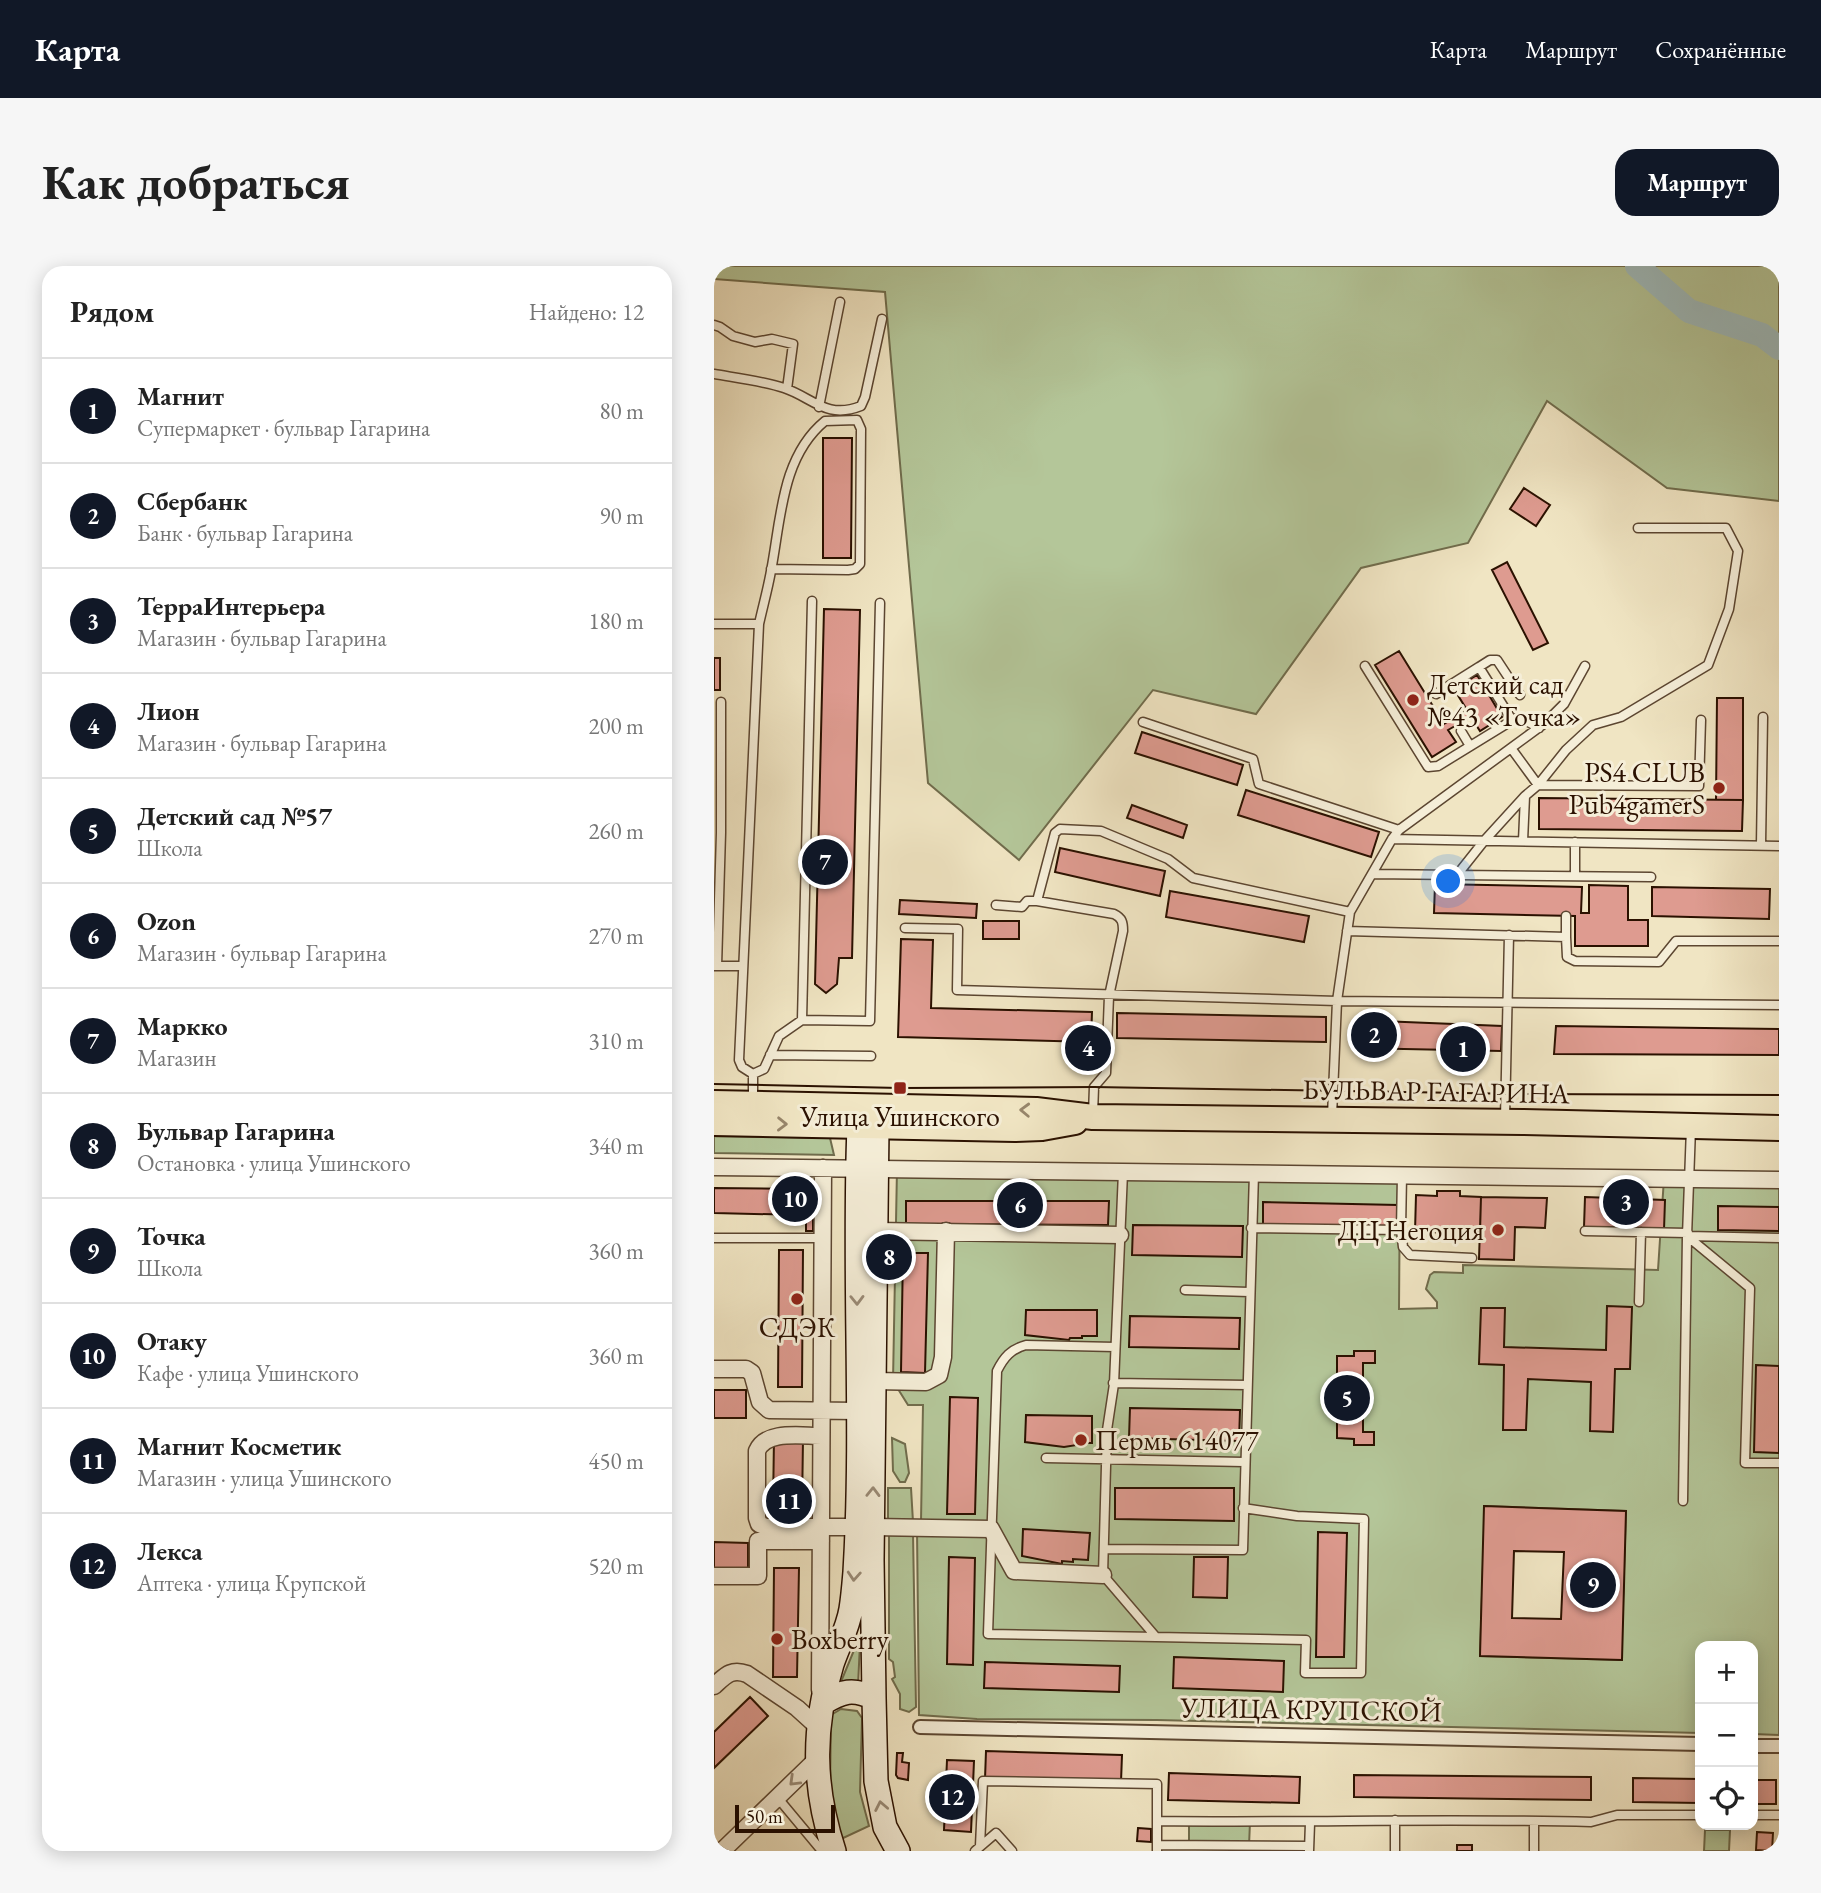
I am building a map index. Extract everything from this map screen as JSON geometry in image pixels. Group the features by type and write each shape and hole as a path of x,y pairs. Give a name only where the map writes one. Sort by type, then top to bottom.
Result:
{"main road":[{"name":"БУЛЬВАР ГАГАРИНА","path":"714,1103 753,1114 868,1120 1036,1110 1093,1117 1779,1128"},
{"name":"БУЛЬВАР ГАГАРИНА","path":"714,1124 753,1114"},
{"path":"868,1120 864,1527 876,1781 885,1826 898,1851"},
{"path":"866,1411 875,1381 876,1231 867,1169"},
{"path":"834,1851 821,1809 816,1760 818,1727 832,1664 851,1610 864,1527"},
{"path":"823,1703 849,1690 874,1698"}],"street":[{"path":"714,1167 1779,1180"},
{"path":"822,1168 819,1687 823,1703"},
{"path":"876,1231 1120,1235"},
{"path":"875,1381 926,1382 939,1375 943,1357 946,1231"},
{"path":"714,1369 746,1369 752,1373 760,1402 769,1410 866,1411"},
{"path":"821,1436 771,1437 761,1443 757,1451 759,1524 821,1534"},
{"path":"714,1576 758,1576 758,1541 864,1527 991,1529 1014,1571 1103,1575"},
{"path":"714,1686 729,1672 747,1674 797,1708 818,1727"},
{"name":"УЛИЦА КРУПСКОЙ","path":"920,1727 1695,1744"},
{"path":"1758,1746 1779,1746"},
{"path":"722,1851 816,1760"}],"lane":[{"path":"819,407 839,302"},
{"path":"714,374 787,388 819,407 850,411 861,406 882,319"},
{"path":"714,326 733,336 755,342 772,339 793,344 787,388"},
{"path":"754,1074 739,1064 759,624 780,509 795,459 808,439 825,421 857,420 861,429 860,564 855,569 848,570 771,569"},
{"path":"1457,875 1566,750 1593,726 1622,717 1708,665 1728,609 1738,551 1726,528 1638,528"},
{"path":"802,1020 812,601"},
{"path":"754,1074 764,1069 779,1036 802,1020 870,1021 880,603"},
{"path":"714,624 759,624"},
{"path":"1436,694 1490,660 1497,660 1520,695"},
{"path":"1365,666 1428,767 1438,766 1512,720 1520,718 1539,728"},
{"path":"1332,1119 1337,1001 1350,912 1399,830 1539,728 1564,704 1585,666"},
{"path":"1479,667 1512,720"},
{"path":"722,702 715,966 743,966"},
{"path":"1760,845 1763,717"},
{"path":"1538,785 1699,786 1700,720"},
{"path":"1143,722 1253,759 1259,785 1399,830"},
{"path":"1461,731 1470,746"},
{"path":"1511,748 1538,785"},
{"path":"1523,841 1525,796"},
{"path":"1037,901 1055,833 1060,829 1068,829 1101,831 1168,859 1193,878 1350,912"},
{"path":"1392,839 1779,846"},
{"path":"1567,887 1575,842"},
{"path":"1372,874 1651,877"},
{"path":"996,905 1022,907 1027,901 1037,901 1120,917 1123,922 1109,996 1106,1073 1094,1087 1093,1117"},
{"path":"1566,916 1567,957 1575,961 1659,962 1676,941 1779,941"},
{"path":"905,928 958,929 957,990 1337,1001 1779,1005"},
{"path":"1347,930 1566,937"},
{"path":"1505,1122 1509,935"},
{"path":"770,1055 870,1056"},
{"path":"753,1114 754,1074"},
{"path":"1683,1501 1691,1126"},
{"path":"1123,1172 1114,1382 1107,1430 1103,1575 1156,1637"},
{"path":"1104,1549 1243,1550 1254,1173"},
{"path":"1402,1175 1403,1247 1410,1255 1472,1258"},
{"path":"1251,1228 1401,1230"},
{"path":"1584,1231 1779,1238"},
{"path":"1639,1302 1641,1232"},
{"path":"1687,1235 1750,1288 1745,1463 1779,1463"},
{"path":"714,1238 822,1238"},
{"path":"1185,1290 1250,1292"},
{"path":"1115,1347 1026,1345 1016,1348 1004,1357 997,1371 988,1634 1306,1640 1306,1672 1361,1673 1364,1519 1297,1516 1243,1508"},
{"path":"1114,1382 1247,1385"},
{"path":"1046,1458 1244,1462"},
{"path":"978,1848 983,1782 1157,1784 1157,1848 1309,1849 1310,1822"},
{"path":"772,1802 782,1803 822,1851"},
{"path":"1158,1821 1310,1822 1395,1819 1591,1822 1617,1815 1695,1815"},
{"path":"1758,1815 1779,1815"},
{"path":"1395,1819 1395,1851"},
{"path":"1534,1821 1534,1851"},
{"path":"978,1848 996,1833 1012,1851"}],"green space":[{"path":"714,266 1779,266 1779,501 1667,488 1547,401 1468,543 1361,568 1256,714 1153,690 1019,860 928,783 885,292 714,279"},
{"path":"714,1136 830,1138 834,1155 714,1153"},
{"path":"897,1169 1400,1175 1399,1309 1437,1308 1437,1302 1426,1289 1430,1275 1434,1272 1463,1273 1463,1265 1658,1270 1664,1178 1779,1180 1779,1735 1758,1734 1758,1641 1695,1641 1695,1733 1157,1720 977,1719 919,1715 917,1529 921,1521 923,1405 908,1405 893,1381","holes":["1485,1506 1626,1511 1621,1660 1480,1656"]},
{"path":"892,1438 905,1444 909,1473 905,1482 900,1482 893,1471"},
{"path":"888,1488 911,1488 913,1522 888,1520"},
{"path":"889,1534 913,1534 916,1707 909,1712 900,1709 900,1694 892,1679 895,1677 893,1662 889,1659"},
{"path":"857,1643 860,1644 858,1685 840,1684"},
{"path":"841,1709 857,1711 862,1718 860,1792 869,1826 841,1839 830,1794 831,1715"},
{"path":"1189,1821 1250,1822 1249,1846 1189,1846"},
{"path":"1705,1830 1730,1830 1729,1851 1704,1851"}],"building":[{"path":"823,438 852,438 851,558 823,558"},
{"path":"1524,488 1550,505 1536,526 1510,509"},
{"path":"1507,562 1548,643 1533,650 1492,570"},
{"path":"824,609 860,610 852,958 839,958 837,984 826,993 815,984"},
{"path":"1399,651 1444,724 1467,710 1454,689 1477,675 1502,717 1480,731 1471,717 1448,730 1456,742 1432,757 1375,665"},
{"path":"714,658 720,658 720,690 714,690"},
{"path":"1717,698 1743,698 1743,800 1716,800"},
{"path":"1142,732 1243,765 1237,785 1135,753"},
{"path":"1246,790 1379,832 1371,857 1238,815"},
{"path":"1539,798 1743,800 1742,831 1539,829"},
{"path":"1132,805 1187,825 1183,838 1127,818"},
{"path":"1060,848 1165,871 1160,896 1055,872"},
{"path":"1435,884 1582,887 1581,913 1589,913 1589,885 1628,886 1628,920 1648,920 1648,946 1575,946 1575,916 1434,913"},
{"path":"1652,887 1770,889 1769,919 1652,916"},
{"path":"1170,891 1309,916 1304,942 1166,917"},
{"path":"900,900 977,904 976,918 899,914"},
{"path":"983,921 1019,921 1019,939 983,939"},
{"path":"901,939 933,940 931,1008 1092,1012 1091,1042 898,1037"},
{"path":"1117,1013 1326,1017 1326,1042 1117,1038"},
{"path":"1356,1020 1502,1026 1501,1051 1356,1048"},
{"path":"1556,1026 1779,1029 1779,1055 1554,1054"},
{"path":"714,1188 802,1189 802,1215 714,1213"},
{"path":"1437,1191 1460,1191 1460,1196 1481,1197 1480,1233 1415,1232 1416,1195 1437,1196"},
{"name":"ДЦ Негоция","path":"1481,1197 1547,1198 1545,1228 1515,1227 1514,1260 1479,1259"},
{"path":"1585,1197 1665,1200 1664,1230 1584,1227"},
{"path":"906,1201 1109,1201 1108,1225 906,1224"},
{"path":"1263,1202 1398,1205 1398,1228 1263,1225"},
{"path":"806,1203 813,1203 813,1231 806,1231"},
{"path":"1718,1206 1779,1207 1779,1231 1718,1230"},
{"path":"1133,1225 1243,1226 1242,1257 1132,1255"},
{"path":"779,1250 803,1250 802,1387 778,1387"},
{"path":"903,1253 928,1253 925,1373 901,1372"},
{"path":"1607,1306 1632,1307 1630,1369 1615,1369 1613,1432 1590,1431 1591,1382 1528,1379 1526,1430 1503,1430 1504,1365 1479,1364 1481,1308 1505,1308 1504,1347 1606,1350"},
{"path":"1026,1310 1097,1310 1097,1336 1082,1336 1069,1340 1025,1335"},
{"path":"1130,1316 1240,1318 1239,1349 1129,1347"},
{"path":"1354,1351 1375,1351 1375,1363 1363,1363 1363,1432 1374,1432 1374,1445 1354,1445 1354,1439 1337,1438 1337,1356 1354,1356"},
{"path":"1756,1365 1779,1366 1779,1453 1754,1452"},
{"path":"714,1390 746,1390 746,1418 714,1418"},
{"path":"950,1397 978,1398 975,1514 947,1514"},
{"path":"1130,1408 1240,1410 1239,1441 1129,1438"},
{"path":"1026,1415 1092,1416 1092,1443 1077,1443 1064,1447 1025,1442"},
{"path":"774,1438 803,1439 802,1508 773,1507"},
{"path":"1115,1488 1234,1488 1234,1521 1115,1519"},
{"path":"1484,1506 1626,1511 1622,1660 1480,1656","holes":["1514,1551 1564,1552 1561,1619 1512,1618"]},
{"path":"1023,1529 1090,1533 1088,1560 1073,1559 1073,1562 1062,1561 1062,1564 1022,1556"},
{"path":"1318,1532 1347,1533 1344,1657 1316,1657"},
{"path":"714,1542 748,1543 748,1571 714,1570"},
{"path":"949,1557 975,1558 973,1665 947,1664"},
{"path":"1194,1557 1228,1557 1227,1598 1193,1597"},
{"path":"774,1568 799,1568 797,1677 773,1677"},
{"path":"1174,1657 1284,1661 1283,1692 1173,1688"},
{"path":"985,1662 1120,1666 1119,1692 984,1688"},
{"path":"750,1697 768,1716 714,1768 714,1732"},
{"path":"986,1751 1122,1755 1121,1782 985,1779"},
{"path":"897,1753 903,1753 902,1762 909,1763 908,1780 896,1775"},
{"path":"947,1760 974,1761 971,1832 944,1830"},
{"path":"1169,1773 1300,1777 1299,1803 1168,1800"},
{"path":"1354,1775 1591,1777 1591,1800 1354,1797"},
{"path":"1633,1778 1695,1779 1695,1803 1633,1802"},
{"path":"1758,1780 1776,1780 1776,1804 1758,1804"},
{"path":"1138,1828 1151,1829 1151,1842 1137,1841"},
{"path":"1757,1832 1773,1833 1772,1851 1756,1850"},
{"path":"1457,1845 1472,1845 1472,1851 1457,1851"}],"waterway":[{"path":"1637,266 1689,311 1762,335 1779,348"}],"tram line":[{"path":"714,1084 1779,1095"}],"place":[{"name":"Детский сад №43 «Точка»","path":"1413,700"},
{"name":"PS4 CLUB Pub4gamerS","path":"1719,788"},
{"name":"Маркко","path":"825,862"},
{"name":"Сбербанк","path":"1374,1035"},
{"name":"Лион","path":"1088,1048"},
{"name":"Магнит","path":"1463,1049"},
{"name":"Улица Ушинского","path":"900,1088"},
{"name":"Отаку","path":"795,1199"},
{"name":"ТерраИнтерьера","path":"1626,1202"},
{"name":"Ozon","path":"1020,1205"},
{"name":"ДЦ Негоция","path":"1498,1230"},
{"name":"Бульвар Гагарина","path":"889,1257"},
{"name":"СДЭК","path":"797,1299"},
{"name":"Детский сад №57","path":"1347,1398"},
{"name":"Пермь 614077","path":"1081,1440"},
{"name":"Магнит Косметик","path":"789,1501"},
{"name":"Точка","path":"1593,1585"},
{"name":"Boxberry","path":"777,1639"},
{"name":"Лекса","path":"952,1797"}]}
